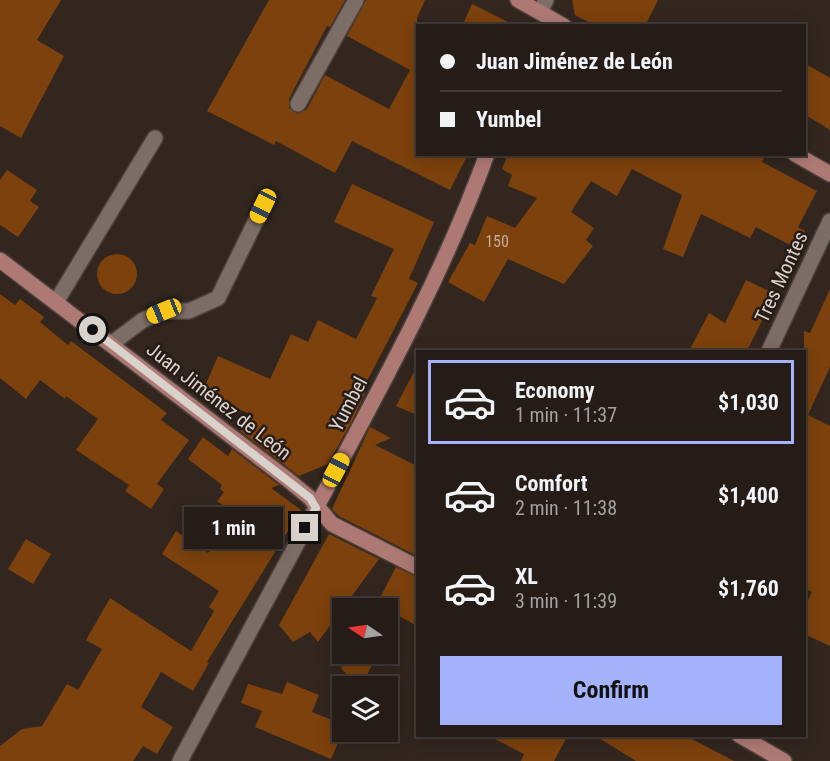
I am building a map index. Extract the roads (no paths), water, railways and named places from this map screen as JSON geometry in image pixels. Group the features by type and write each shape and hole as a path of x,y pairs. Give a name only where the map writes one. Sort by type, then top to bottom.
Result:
{"main road":[{"path":"518,0 561,24"},
{"name":"Yumbel","path":"316,508 423,305 451,246 486,156"},
{"path":"798,156 830,174"},
{"name":"Juan Jiménez de León","path":"0,260 310,498 316,508 332,524 416,566"},
{"path":"742,737 784,761"}],"street":[{"path":"298,104 357,0"},
{"path":"56,302 155,138"},
{"path":"111,344 143,320 164,311 189,310 218,298 263,206"},
{"name":"Tres Montes","path":"769,350 830,221"},
{"name":"Yumbel","path":"180,761 316,508"}]}
